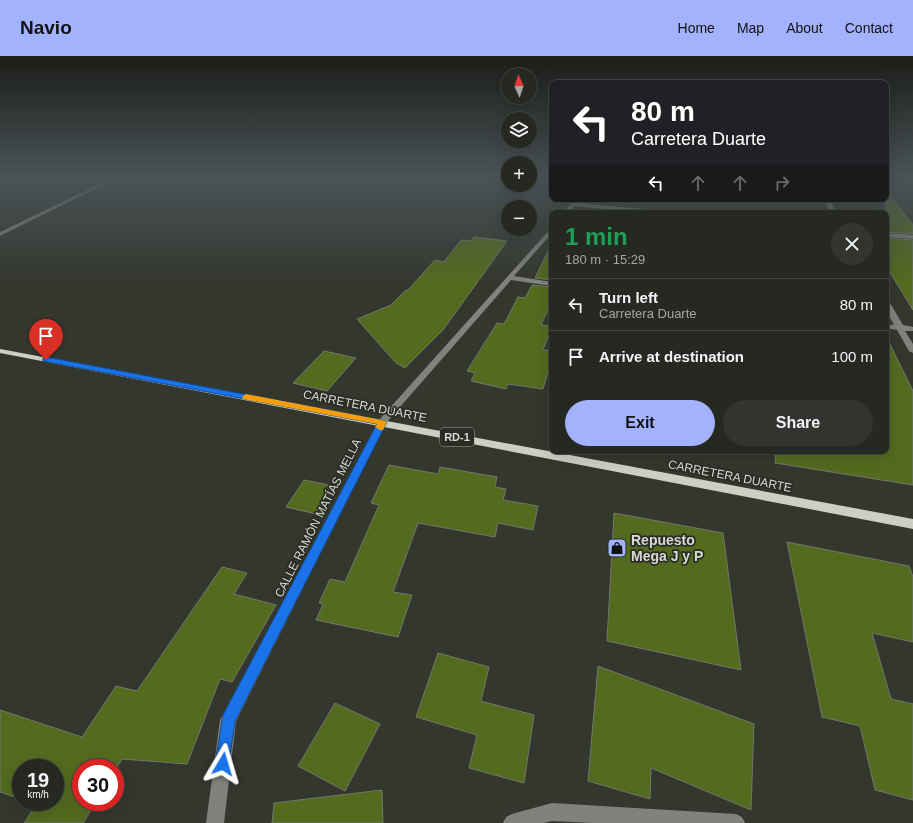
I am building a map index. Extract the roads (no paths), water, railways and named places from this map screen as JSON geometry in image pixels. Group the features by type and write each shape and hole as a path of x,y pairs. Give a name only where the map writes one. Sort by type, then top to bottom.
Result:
{"main road":[{"name":"CARRETERA DUARTE","path":"0,351 382,422 913,524"}],"street":[{"path":"0,234 46,212"},
{"name":"CALLE RAMÓN MATÍAS MELLA","path":"215,823 228,720 382,422 549,232"},
{"path":"889,235 913,237"},
{"path":"510,278 549,284"},
{"path":"889,308 913,351"},
{"path":"889,326 913,329"},
{"path":"512,823 552,812 736,823"}],"place":[{"name":"Repuesto Mega J y P","path":"617,548"}]}
